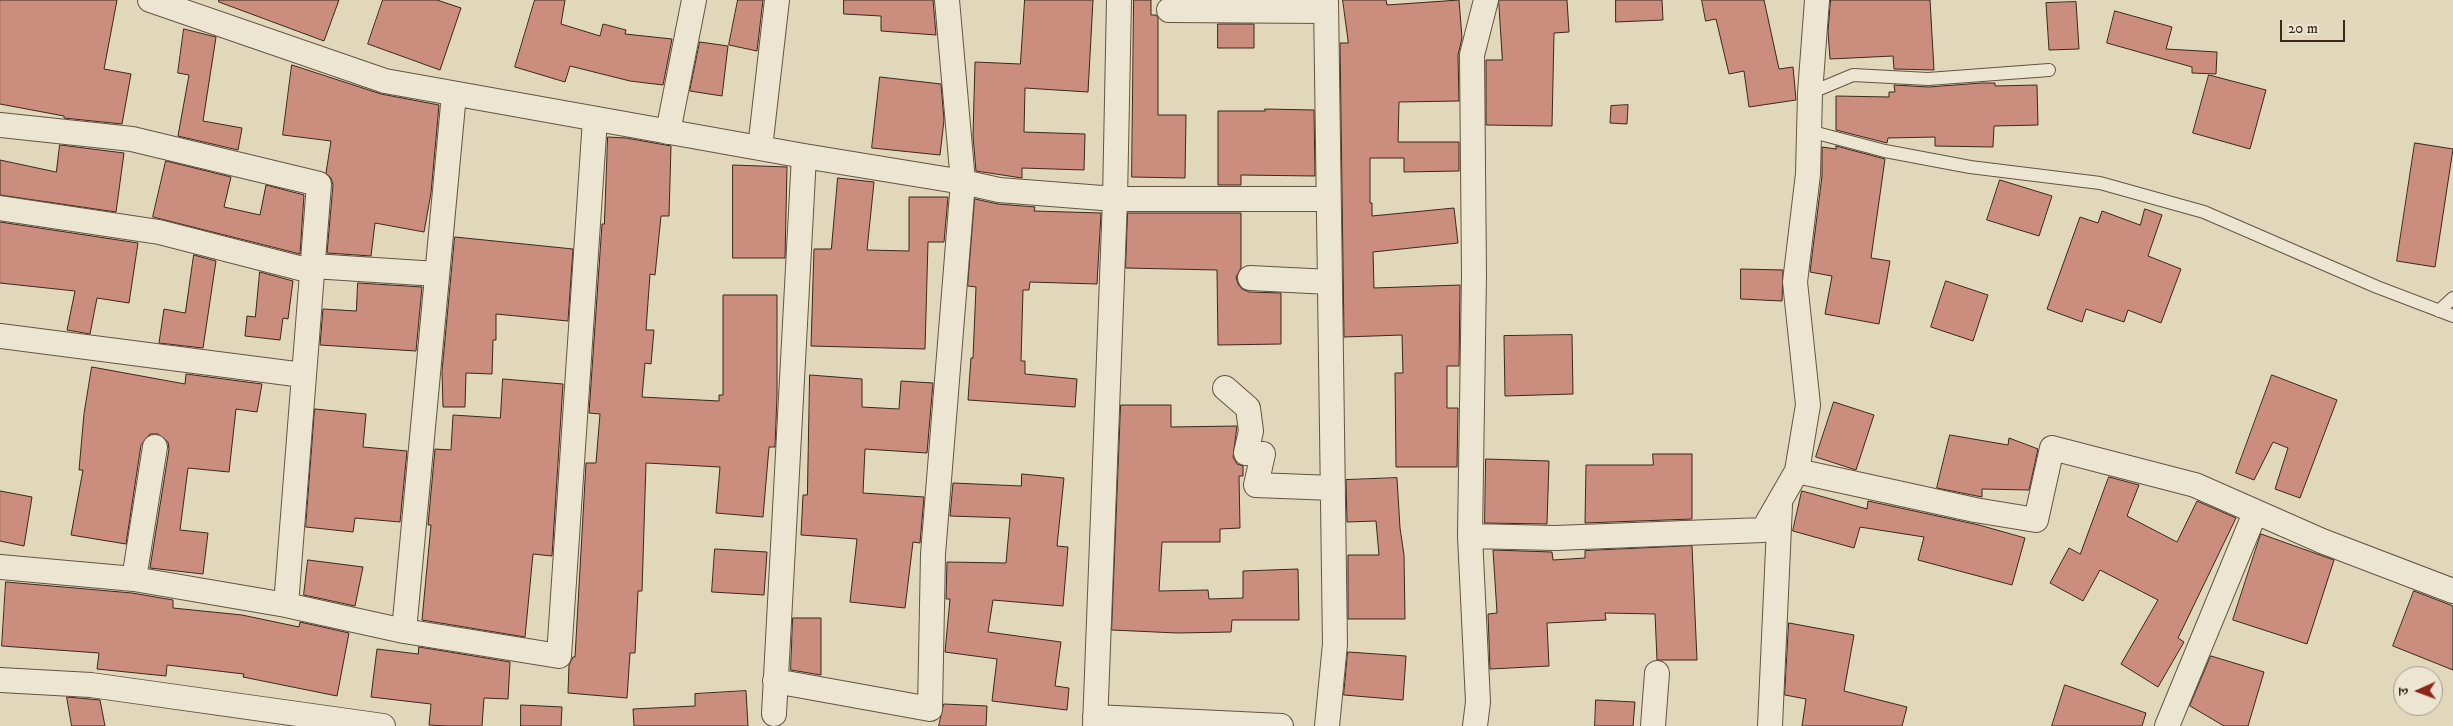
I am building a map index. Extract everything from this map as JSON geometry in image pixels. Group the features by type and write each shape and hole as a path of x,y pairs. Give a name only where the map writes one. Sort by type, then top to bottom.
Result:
{"street":[{"path":"150,0 385,81 804,156 963,182 999,190 1115,199 1328,199"},
{"path":"668,132 694,0"},
{"path":"760,148 777,0"},
{"path":"775,681 930,709 933,554 963,182 947,0"},
{"path":"1118,0 1115,199 1095,722 1281,726"},
{"path":"1475,726 1478,702 1470,536 1474,275 1472,55 1486,0"},
{"path":"1470,536 1554,538 1763,530 1797,471 1808,406 1795,282 1808,174 1810,93 1817,0"},
{"path":"1169,10 1223,5 1326,6 1335,644 1327,726"},
{"path":"404,631 454,94"},
{"path":"0,567 134,578 286,605 404,631 559,656 595,119"},
{"path":"0,125 132,139 319,184 286,605"},
{"path":"774,714 804,156"},
{"path":"0,208 159,232 302,269 313,266 437,274"},
{"path":"1250,278 1330,282"},
{"path":"0,336 303,375"},
{"path":"1225,388 1248,408 1250,431 1246,453 1263,454 1256,485 1333,488"},
{"path":"134,578 155,447"},
{"path":"1797,471 1975,510 2036,520 2052,448 2195,485 2255,513 2453,591"},
{"path":"1770,726 1780,500"},
{"path":"2167,726 2255,513"},
{"path":"1653,726 1657,673"},
{"path":"0,680 92,685 383,726"}],"lane":[{"path":"1810,93 1853,75 1928,79 2049,70"},
{"path":"1809,131 1885,151 1970,167 2100,183 2204,212 2377,287 2453,316"},
{"path":"2439,311 2453,298"}],"building":[{"path":"0,0 117,0 104,69 131,74 122,124 64,118 64,116 0,104"},
{"path":"219,0 339,0 324,41 219,2"},
{"path":"383,0 437,0 461,8 440,70 368,44"},
{"path":"535,0 565,0 561,24 600,36 603,24 626,30 625,34 672,39 663,85 630,81 570,66 565,82 515,67"},
{"path":"738,0 763,0 757,51 729,45"},
{"path":"844,0 933,0 936,35 881,31 881,16 844,14"},
{"path":"1025,0 1093,0 1088,92 1025,88 1024,132 1085,134 1084,170 1022,168 1022,178 976,171 973,136 975,62 1020,64"},
{"path":"1134,0 1151,0 1151,15 1156,15 1158,18 1158,115 1186,115 1185,178 1132,177"},
{"path":"1343,0 1386,0 1387,5 1459,0 1462,38 1458,55 1459,101 1399,102 1398,142 1459,142 1459,171 1404,172 1404,158 1370,158 1370,203 1372,203 1372,216 1454,208 1458,243 1373,252 1374,288 1460,285 1459,366 1447,366 1447,408 1458,408 1457,467 1396,467 1395,373 1403,373 1402,335 1344,337 1340,43 1348,43"},
{"path":"1499,0 1567,0 1569,32 1554,33 1552,126 1486,125 1486,60 1502,60"},
{"path":"1616,0 1662,0 1663,20 1616,22"},
{"path":"1702,0 1764,0 1779,69 1793,67 1796,100 1749,107 1744,71 1729,74 1716,19 1706,21"},
{"path":"1831,0 1930,0 1934,70 1894,69 1893,56 1830,59 1828,32"},
{"path":"2076,2 2079,49 2049,50 2046,3"},
{"path":"2115,11 2172,27 2166,49 2217,52 2216,74 2192,73 2192,67 2107,43"},
{"path":"1218,24 1254,24 1254,48 1218,48"},
{"path":"184,29 216,37 203,121 242,128 238,150 178,136 189,75 178,73"},
{"path":"700,42 728,46 722,96 690,91"},
{"path":"292,65 381,94 439,105 431,193 424,232 375,223 371,256 327,253 333,185 331,178 326,173 331,141 283,135"},
{"path":"2209,75 2266,90 2250,149 2193,133"},
{"path":"880,77 941,84 944,120 940,155 872,148"},
{"path":"1995,83 1995,86 2037,85 2038,125 1994,126 1993,147 1935,146 1935,137 1888,138 1887,143 1836,130 1836,96 1889,97 1889,92 1895,92 1894,85 1928,87"},
{"path":"1628,105 1627,124 1610,123 1611,106"},
{"path":"1265,109 1314,110 1315,176 1241,175 1241,185 1218,185 1218,111 1265,111"},
{"path":"608,137 626,138 671,146 669,216 661,216 655,275 650,274 646,330 654,330 651,364 645,363 642,397 719,401 719,395 723,395 723,295 777,295 775,447 769,447 763,517 716,513 720,467 646,463 642,591 638,591 635,653 630,653 627,698 568,693 569,665 573,657 575,657 586,463 596,463 600,414 589,413 602,224 604,224"},
{"path":"2415,143 2453,149 2435,267 2397,261"},
{"path":"60,145 124,153 116,212 0,195 0,160 56,172"},
{"path":"1836,146 1885,159 1871,258 1890,261 1879,324 1825,314 1832,276 1810,272 1822,176 1822,147 1836,149"},
{"path":"166,161 231,177 224,207 260,215 266,185 304,195 300,254 153,217"},
{"path":"733,165 787,167 785,258 733,258"},
{"path":"838,178 874,182 867,250 909,251 909,197 948,197 944,242 928,242 925,349 811,346 814,249 831,249"},
{"path":"2000,180 2052,196 2039,236 1987,220"},
{"path":"975,199 998,204 1035,207 1034,211 1101,213 1097,284 1030,282 1029,290 1023,290 1021,361 1025,361 1025,374 1077,379 1075,407 968,400 971,358 973,358 976,287 968,286"},
{"path":"2145,209 2162,215 2148,256 2181,269 2161,323 2128,310 2124,322 2086,309 2082,322 2047,309 2080,217 2098,223 2102,211 2140,225"},
{"path":"1128,213 1241,213 1241,268 1236,277 1238,284 1242,289 1249,292 1281,293 1281,344 1218,345 1217,270 1126,268"},
{"path":"0,222 138,243 129,303 97,298 90,334 67,330 75,291 0,283"},
{"path":"455,237 573,249 568,321 496,314 496,340 493,340 492,374 466,373 465,407 443,407 442,372"},
{"path":"194,255 216,261 203,348 159,343 164,309 185,313"},
{"path":"1741,269 1783,270 1782,301 1741,299"},
{"path":"260,272 293,281 288,319 283,318 280,340 245,336 247,316 255,317"},
{"path":"1946,281 1988,295 1973,341 1931,327"},
{"path":"358,283 422,287 416,351 320,345 323,309 356,311"},
{"path":"1572,335 1573,394 1505,396 1504,336"},
{"path":"92,367 185,384 186,374 262,384 257,412 236,409 229,472 188,468 180,530 208,533 203,574 150,568 169,449 168,442 158,434 150,434 141,445 126,544 71,535 83,470 79,470 84,414"},
{"path":"810,375 862,379 862,407 899,409 901,381 933,383 927,453 865,449 863,493 924,497 920,543 913,542 905,608 850,602 857,539 801,535 803,495 807,495"},
{"path":"2272,375 2337,400 2300,498 2275,489 2288,448 2273,442 2254,480 2236,473"},
{"path":"503,379 563,384 552,556 533,554 525,637 422,620 431,525 428,525 435,449 451,450 453,415 500,418"},
{"path":"1834,402 1874,415 1856,470 1816,457"},
{"path":"1121,405 1171,405 1171,427 1237,426 1233,457 1237,464 1243,466 1243,476 1239,476 1240,528 1220,529 1220,542 1162,542 1159,591 1208,590 1209,599 1243,598 1243,571 1298,569 1299,620 1232,620 1231,632 1177,633 1112,630"},
{"path":"315,409 366,414 363,447 407,451 400,522 355,518 353,532 306,527"},
{"path":"1950,435 2008,445 2009,438 2038,449 2029,490 1982,489 1982,497 1937,488"},
{"path":"1653,454 1692,454 1692,519 1585,523 1586,465 1653,465"},
{"path":"1486,459 1549,461 1547,524 1485,523"},
{"path":"1022,474 1064,478 1057,546 1068,547 1063,606 993,600 988,632 1061,642 1055,686 1069,688 1067,710 992,701 997,659 945,652 950,599 946,599 947,562 1006,563 1010,518 950,516 953,483 1021,486"},
{"path":"2109,477 2139,485 2127,516 2177,542 2197,501 2236,518 2178,638 2184,642 2158,687 2121,664 2158,600 2100,570 2083,601 2050,583 2069,548 2080,554"},
{"path":"1397,478 1400,528 1404,555 1405,619 1348,619 1348,555 1379,555 1376,521 1347,522 1346,480"},
{"path":"0,491 32,497 24,546 0,541"},
{"path":"1802,491 1867,509 1868,501 1979,525 2025,538 2012,585 1918,560 1924,537 1860,527 1854,548 1793,531"},
{"path":"2261,534 2334,560 2307,644 2233,620"},
{"path":"1692,546 1697,660 1657,660 1655,614 1605,613 1606,620 1547,623 1549,666 1490,669 1488,614 1497,613 1493,550 1552,552 1553,560 1585,558 1585,551"},
{"path":"715,549 767,552 764,595 712,592"},
{"path":"308,560 363,567 355,606 304,595"},
{"path":"6,582 132,593 173,600 173,608 242,615 299,627 300,622 349,633 337,696 243,677 244,674 167,665 166,676 97,669 99,653 2,646"},
{"path":"2414,591 2453,606 2453,670 2393,646"},
{"path":"793,618 821,618 821,675 791,670"},
{"path":"1789,623 1854,635 1844,691 1907,707 1902,726 1802,726 1806,699 1785,695"},
{"path":"419,647 510,662 508,699 484,698 482,726 447,726 429,725 431,704 371,697 377,649 418,654"},
{"path":"1348,652 1406,656 1403,700 1344,695"},
{"path":"2211,656 2264,672 2248,726 2224,726 2190,706"},
{"path":"2065,685 2146,713 2142,726 2052,726"},
{"path":"746,691 748,726 634,726 633,709 695,706 695,694"},
{"path":"67,697 100,700 105,726 72,726"},
{"path":"1596,700 1635,702 1633,726 1595,726"},
{"path":"944,704 987,706 986,726 939,726"},
{"path":"521,705 562,707 561,726 521,726"}]}
